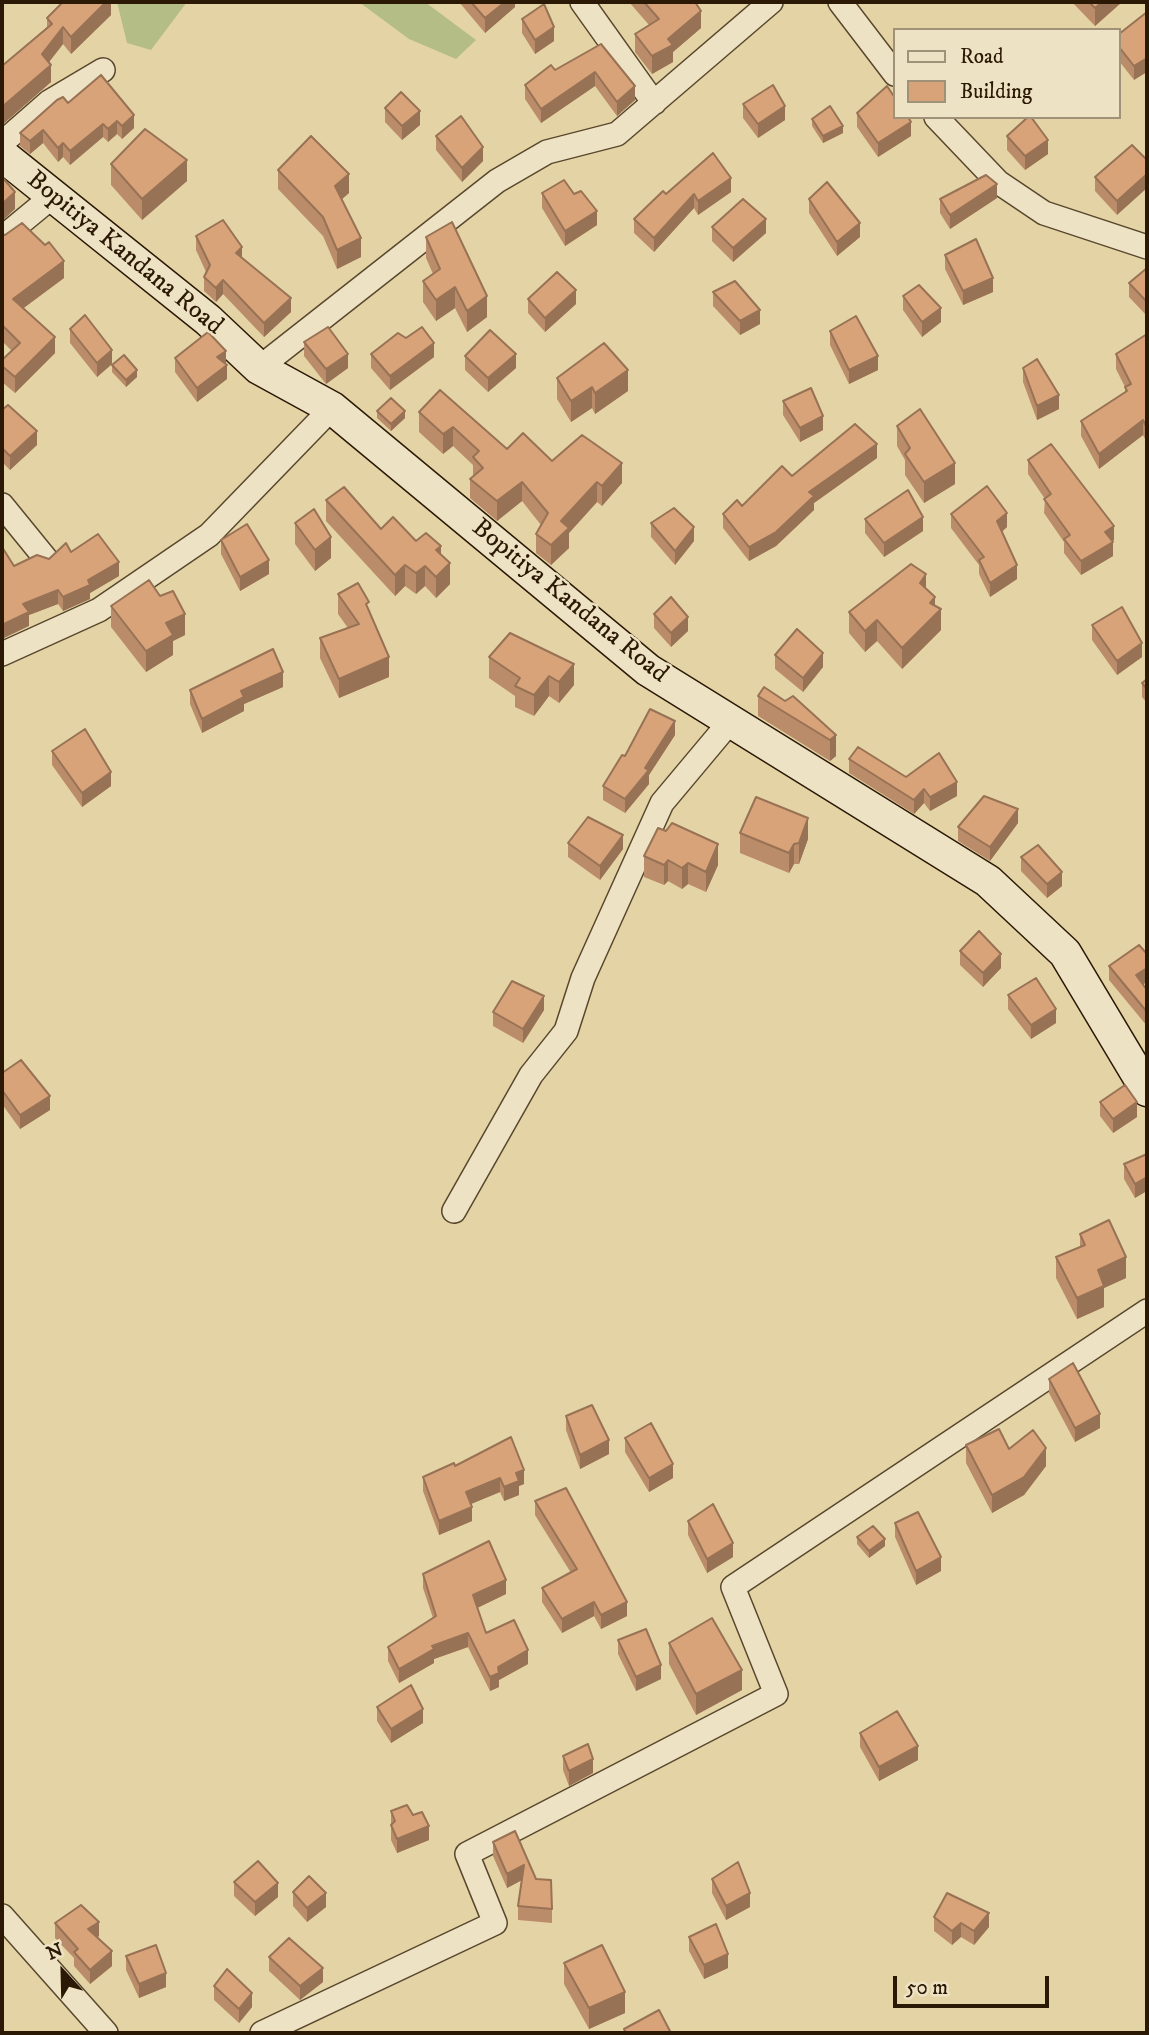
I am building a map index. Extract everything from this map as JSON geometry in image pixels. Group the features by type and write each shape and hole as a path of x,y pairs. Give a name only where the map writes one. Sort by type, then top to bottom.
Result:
{"main road":[{"name":"Bopitiya Kandana Road","path":"2,155 208,320 259,368 332,408 648,670 729,723 869,804 988,881 1065,953 1147,1090"}],"street":[{"path":"582,2 654,103"},
{"path":"259,368 497,181 547,152 617,134 771,2"},
{"path":"840,2 894,73"},
{"path":"2,143 50,102 103,70"},
{"path":"938,119 998,182 1044,213 1147,247"},
{"path":"2,238 53,196"},
{"path":"2,654 99,610 209,535 332,408"},
{"path":"2,505 46,559"},
{"path":"454,1211 531,1075 566,1031 583,978 662,803 729,723"},
{"path":"262,2033 495,1923 467,1854 776,1694 733,1587 1147,1311"},
{"path":"2,1916 106,2033"}],"green space":[{"path":"117,2 187,2 151,50 127,43"},
{"path":"359,2 425,2 476,40 456,59 409,39"}],"building":[{"path":"63,2 106,2 71,37 63,27 42,54 51,65 2,107 2,66 52,24 47,18"},
{"path":"471,2 505,2 485,18"},
{"path":"644,2 695,2 701,11 668,39 673,45 652,56 635,34 659,19"},
{"path":"1089,2 1102,2 1095,8"},
{"path":"544,4 554,27 535,40 522,19"},
{"path":"1147,12 1147,58 1134,66 1121,50 1121,32"},
{"path":"601,44 635,86 617,102 595,72 541,109 525,85 551,65 555,70"},
{"path":"101,75 134,115 122,126 117,121 108,129 103,124 70,151 63,143 58,148 43,130 30,141 20,133 57,100 63,97 68,103"},
{"path":"773,85 785,106 758,124 743,104"},
{"path":"887,86 894,96 894,119 909,119 911,122 878,143 857,113"},
{"path":"401,92 420,111 402,126 385,108"},
{"path":"830,106 843,126 823,136 812,119"},
{"path":"461,116 483,147 462,168 436,136"},
{"path":"1026,119 1032,119 1048,140 1025,156 1007,136"},
{"path":"145,129 187,160 142,199 111,164"},
{"path":"311,136 349,174 335,186 361,238 337,250 323,217 278,170"},
{"path":"1132,145 1147,160 1147,174 1117,201 1095,177"},
{"path":"713,153 731,178 698,201 694,194 654,238 634,219 663,191 666,194"},
{"path":"986,175 997,184 950,215 940,199"},
{"path":"2,177 15,192 2,204"},
{"path":"564,180 574,194 581,191 597,211 565,231 542,193"},
{"path":"827,182 860,223 837,242 809,199"},
{"path":"743,199 766,219 733,248 712,227"},
{"path":"223,220 242,247 236,253 291,298 264,323 223,280 216,288 204,277 210,265 196,236"},
{"path":"452,222 487,296 467,311 455,287 436,300 423,281 440,269 426,237"},
{"path":"22,223 45,245 49,242 64,261 13,299 55,337 15,377 2,366 2,360 20,343 2,325 2,234 5,235"},
{"path":"976,239 993,278 963,291 945,255"},
{"path":"1147,268 1147,302 1129,283"},
{"path":"557,272 576,290 545,318 528,299"},
{"path":"735,281 760,310 740,321 713,292"},
{"path":"919,285 941,308 922,322 903,296"},
{"path":"85,315 112,350 97,363 70,329"},
{"path":"856,316 878,356 849,370 830,331"},
{"path":"328,327 348,354 326,369 304,342"},
{"path":"422,327 434,343 390,376 371,354 398,333 406,338"},
{"path":"490,330 516,354 488,378 465,356"},
{"path":"208,332 226,351 217,357 227,365 197,388 175,358"},
{"path":"1147,334 1147,428 1143,420 1099,454 1081,421 1127,391 1125,387 1131,384 1116,354"},
{"path":"604,343 628,370 595,393 592,387 571,401 557,378"},
{"path":"124,355 137,370 126,380 112,365"},
{"path":"1037,359 1059,395 1037,406 1023,368"},
{"path":"811,388 823,416 800,428 783,401"},
{"path":"440,390 507,449 523,433 552,461 582,435 622,463 602,486 597,482 561,521 569,528 551,545 536,534 548,513 522,482 497,501 470,479 483,468 473,457 479,451 453,427 443,434 419,412"},
{"path":"391,398 405,411 391,424 377,411"},
{"path":"8,405 37,431 10,456 2,448 2,410"},
{"path":"920,409 955,463 924,482 905,454 910,448 897,426"},
{"path":"855,424 877,444 809,492 814,496 776,532 749,547 723,514 737,500 742,506 782,466 792,476"},
{"path":"1051,444 1114,526 1105,532 1113,542 1081,561 1064,539 1070,535 1044,499 1051,494 1028,460"},
{"path":"987,486 1007,513 997,521 1017,565 990,583 979,560 984,557 951,514"},
{"path":"344,487 381,529 393,517 416,541 426,533 441,546 436,550 450,563 436,577 425,566 416,573 405,565 395,575 326,500"},
{"path":"908,490 923,517 884,543 865,519"},
{"path":"674,508 694,527 675,551 651,523"},
{"path":"314,509 331,537 315,550 295,523"},
{"path":"247,524 269,560 240,577 221,540"},
{"path":"98,534 119,562 88,580 90,585 63,597 58,590 23,604 29,612 2,625 2,547 14,566 37,555 49,559 66,543 71,552"},
{"path":"911,564 926,574 920,583 935,597 930,603 941,609 902,648 877,620 865,631 849,612"},
{"path":"149,580 160,596 173,591 185,614 166,623 173,635 146,651 111,606"},
{"path":"358,583 369,602 366,604 389,657 339,679 320,638 359,624 338,594"},
{"path":"671,597 688,617 671,633 654,614"},
{"path":"1122,607 1142,643 1117,661 1092,625"},
{"path":"797,629 823,653 803,678 775,655"},
{"path":"510,633 574,664 559,682 549,676 534,695 515,686 520,678 489,657"},
{"path":"273,649 283,672 241,691 244,697 202,719 190,690"},
{"path":"764,687 785,701 793,696 836,735 830,740 758,696"},
{"path":"650,709 675,721 645,768 649,770 625,799 603,786 622,755 625,756"},
{"path":"85,729 111,772 82,793 52,751"},
{"path":"858,747 906,777 939,753 957,782 930,797 924,789 914,800 849,759"},
{"path":"984,796 1018,809 990,847 958,827"},
{"path":"756,797 808,818 799,843 794,844 789,853 740,833"},
{"path":"588,817 623,835 600,866 568,843"},
{"path":"672,823 718,844 706,872 688,863 682,868 668,860 664,865 644,856 658,828 666,831"},
{"path":"1038,845 1062,872 1047,884 1021,857"},
{"path":"979,931 1001,954 983,973 960,951"},
{"path":"1139,945 1147,954 1147,968 1136,975 1147,990 1147,1012 1109,966"},
{"path":"1036,978 1056,1009 1031,1025 1008,995"},
{"path":"512,981 544,996 523,1029 493,1012"},
{"path":"21,1060 50,1096 20,1115 2,1090 2,1073"},
{"path":"1125,1085 1137,1102 1113,1119 1100,1102"},
{"path":"1147,1154 1147,1177 1135,1184 1124,1164"},
{"path":"1109,1220 1126,1257 1098,1270 1104,1286 1077,1298 1056,1257 1085,1245 1080,1234"},
{"path":"1073,1363 1100,1414 1075,1428 1049,1379"},
{"path":"592,1405 609,1440 580,1455 566,1416"},
{"path":"651,1423 673,1464 649,1478 625,1438"},
{"path":"999,1429 1009,1449 1033,1430 1046,1448 1024,1477 992,1495 966,1445"},
{"path":"511,1437 524,1470 516,1473 519,1481 504,1487 500,1478 466,1492 472,1507 439,1521 423,1477 454,1463 455,1466"},
{"path":"566,1488 627,1602 601,1615 594,1602 562,1619 542,1588 577,1569 535,1501"},
{"path":"713,1504 733,1543 707,1559 688,1521"},
{"path":"918,1512 941,1557 916,1571 895,1523"},
{"path":"873,1526 885,1539 869,1551 857,1537"},
{"path":"489,1541 506,1580 473,1595 486,1633 514,1620 528,1650 498,1667 499,1673 490,1677 468,1633 432,1646 434,1649 399,1669 388,1647 436,1616 423,1574"},
{"path":"712,1618 742,1670 696,1694 669,1643"},
{"path":"646,1629 661,1665 636,1677 618,1640"},
{"path":"411,1685 423,1709 391,1729 377,1707"},
{"path":"897,1711 918,1746 879,1767 860,1733"},
{"path":"588,1744 593,1759 569,1771 563,1756"},
{"path":"407,1805 413,1815 422,1812 429,1826 397,1839 391,1825 395,1821 391,1811"},
{"path":"515,1831 536,1879 551,1880 552,1909 518,1906 524,1865 507,1874 493,1842"},
{"path":"258,1861 278,1883 255,1902 234,1882"},
{"path":"738,1862 750,1893 726,1906 712,1879"},
{"path":"309,1876 326,1893 307,1908 293,1892"},
{"path":"947,1893 989,1913 974,1931 961,1923 952,1931 934,1917"},
{"path":"81,1905 99,1922 88,1929 112,1951 90,1970 74,1952 78,1949 55,1923"},
{"path":"716,1924 728,1954 704,1965 689,1937"},
{"path":"289,1938 323,1968 300,1986 269,1957"},
{"path":"156,1945 166,1973 139,1984 126,1956"},
{"path":"602,1945 625,1992 589,2008 564,1963"},
{"path":"227,1969 252,1993 239,2009 214,1986"},
{"path":"659,2010 671,2033 626,2033 624,2029"}]}
